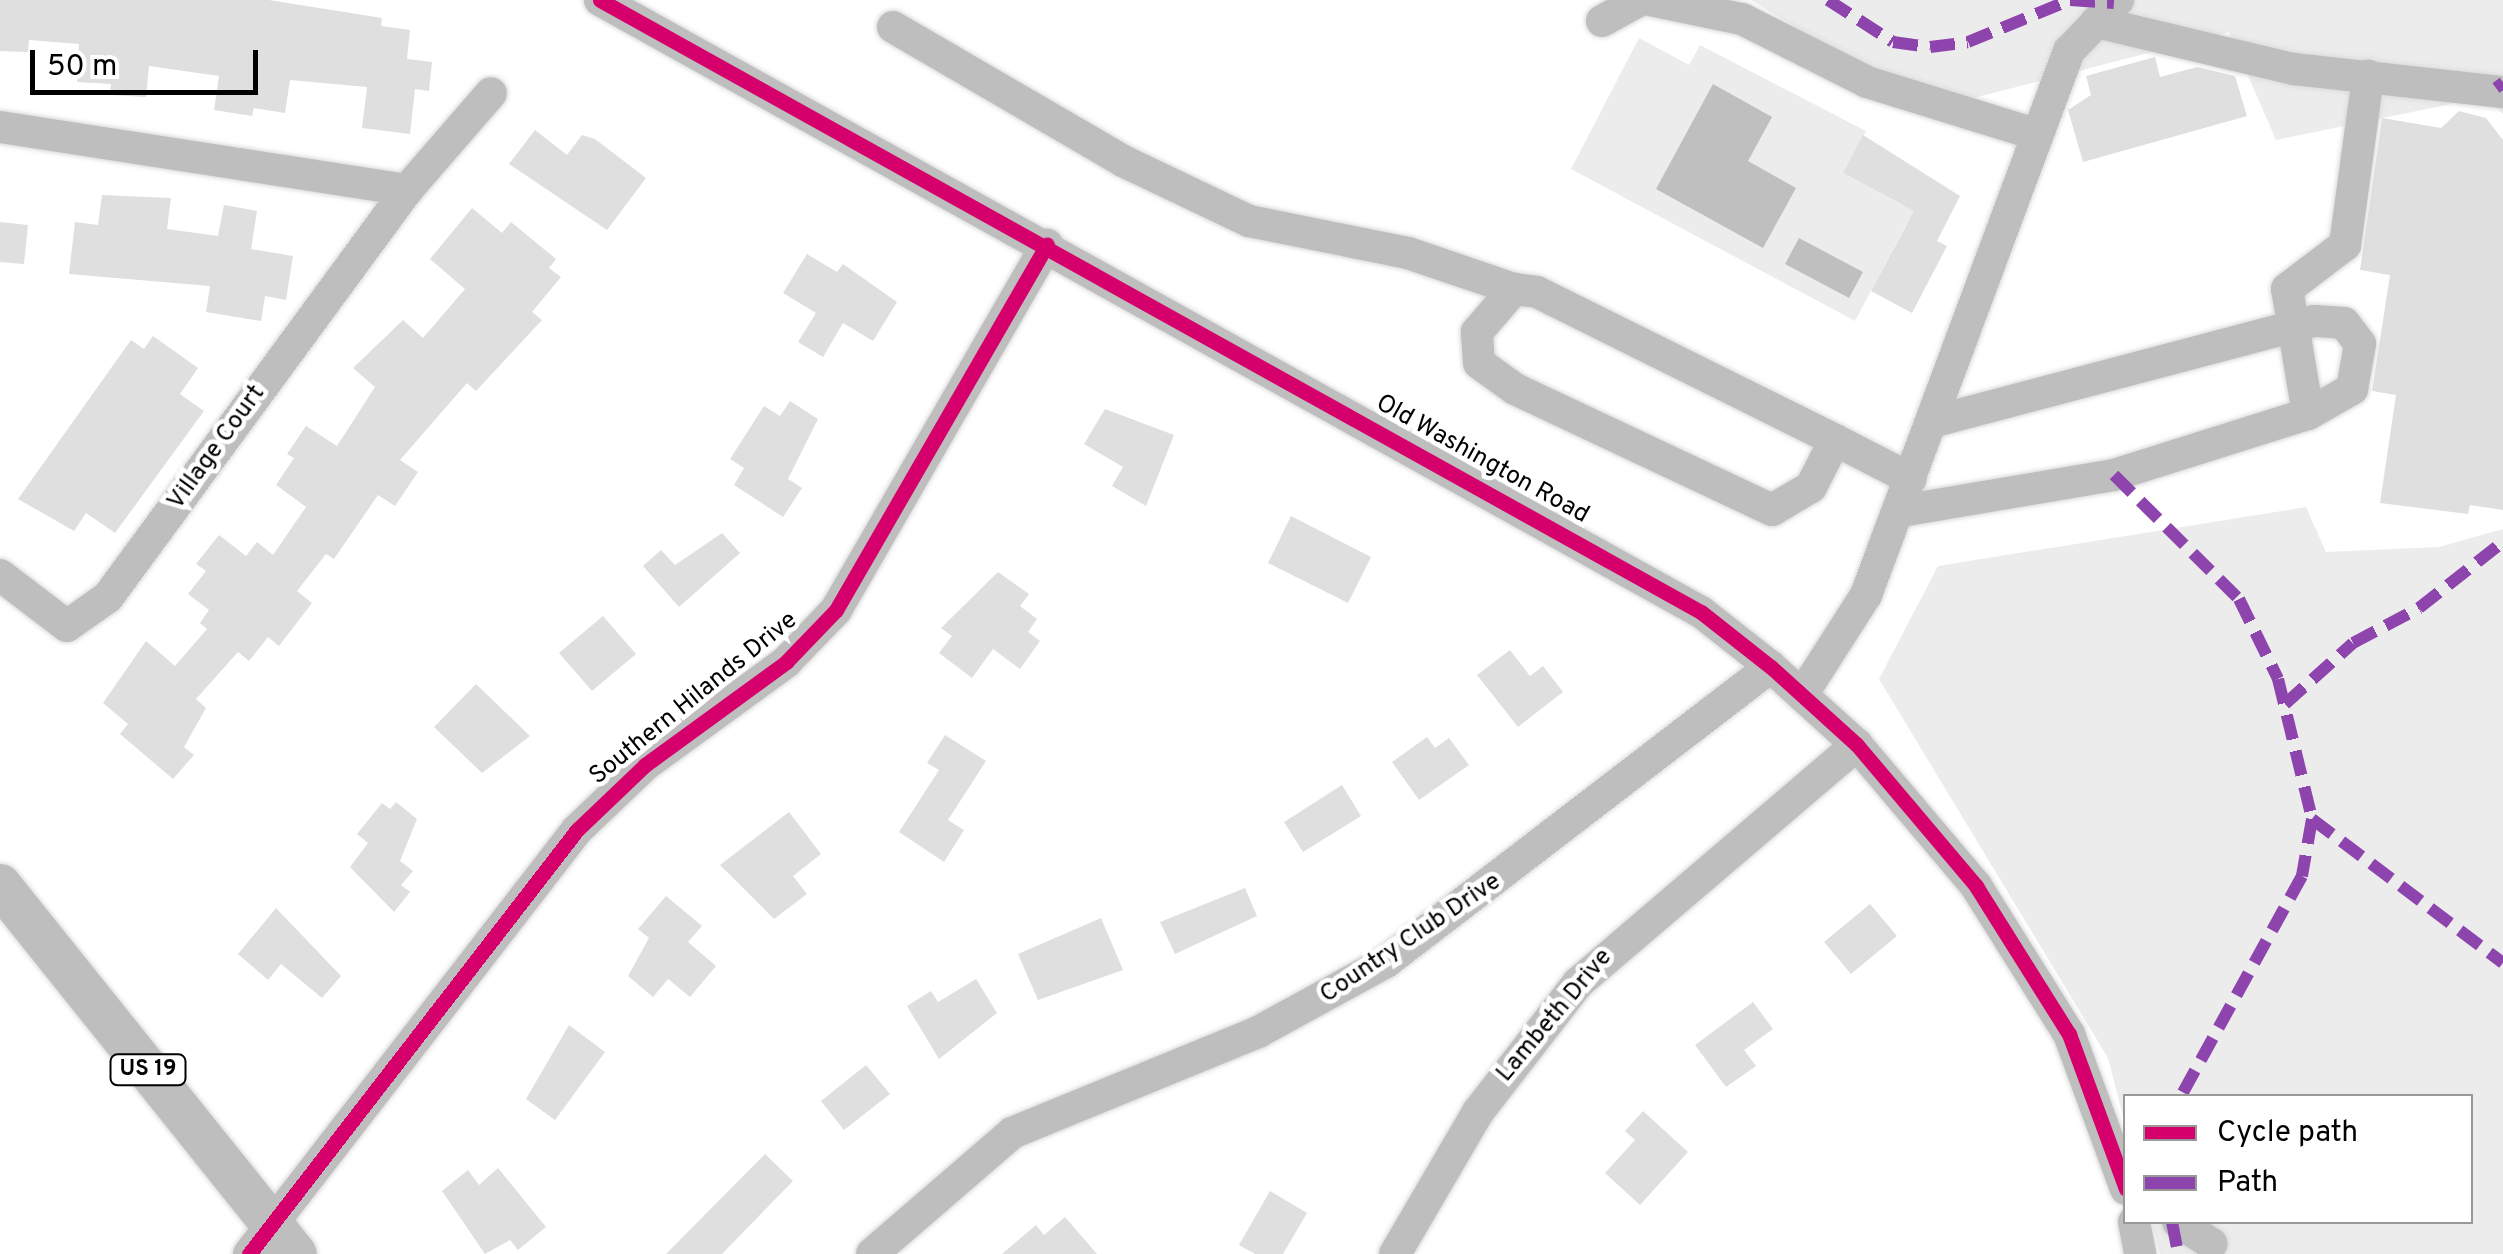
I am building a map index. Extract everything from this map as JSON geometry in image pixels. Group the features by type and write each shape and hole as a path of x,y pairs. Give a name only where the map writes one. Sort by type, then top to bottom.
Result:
{"main road":[{"name":"US 19","path":"0,886 272,1244"}],"street":[{"name":"Old Washington Road","path":"600,0 1047,244 1700,612 1771,666 1857,744 1976,886 2069,1034 2123,1181"},
{"path":"1602,21 1640,0"},
{"path":"1650,0 1742,19 1867,82 2035,134"},
{"path":"1802,695 1843,643 1900,512 2035,134 2070,51 2107,11 2294,69 2503,92"},
{"path":"893,27 1123,160 1249,221 1408,253 1514,289 1536,292 1911,478"},
{"path":"2308,414 2288,288 2345,245 2368,76"},
{"name":"Village Court","path":"0,574 66,626 108,598 407,190 491,94"},
{"path":"0,127 407,190"},
{"name":"Southern Hilands Drive","path":"272,1244 577,830 645,765 758,686 836,610 1047,244"},
{"path":"1514,289 1477,332 1479,363 1532,397 1772,510 1811,488 1835,440"},
{"path":"1900,512 2114,476 2308,414 2352,389 2360,344 2344,323 2292,325 1935,421"},
{"name":"Country Club Drive","path":"872,1254 1012,1133 1258,1032 1386,962 1771,666"},
{"name":"Lambeth Drive","path":"1395,1254 1478,1112 1578,983 1623,937 1800,803 1857,744"},
{"path":"2134,1224 2140,1254"},
{"path":"2181,1224 2212,1244"}],"shaded area":[{"path":"1751,0 2503,0 2503,114 2485,97 2276,140 2229,32 1931,109"},
{"path":"1639,38 1689,65 1700,45 1866,131 1843,173 1902,205 1928,205 1906,225 1855,321 1571,169"},
{"path":"1713,84 1772,117 1748,161 1796,188 1763,248 1656,189"},
{"path":"1799,238 1863,272 1849,298 1785,264"},
{"path":"2306,507 2326,552 2439,547 2503,529 2503,1254 2160,1254 2152,1224 2473,1224 2473,1094 2123,1094 2123,1116 2108,1058 1879,679 1938,566"}],"building":[{"path":"0,0 269,0 382,18 381,26 410,30 407,59 432,62 429,91 415,89 410,134 362,128 367,87 290,80 285,113 254,108 252,116 214,110 219,76 149,66 146,97 110,95 111,84 77,82 79,44 29,40 28,52 0,51"},
{"path":"2155,57 2160,77 2197,67 2235,76 2247,116 2083,162 2068,110 2091,95 2086,76"},
{"path":"2459,111 2486,118 2503,140 2503,510 2470,505 2468,514 2380,503 2396,395 2372,391 2390,275 2360,270 2382,118 2441,128"},
{"path":"535,130 567,155 582,135 595,139 646,178 607,230 509,164"},
{"path":"1863,135 1960,196 1937,241 1947,246 1912,313 1871,291 1914,211 1843,173"},
{"path":"102,195 171,198 167,229 218,236 224,205 257,211 251,249 293,256 286,300 265,296 261,321 206,312 210,286 69,274 75,222 98,225"},
{"path":"472,208 502,233 511,222 556,259 549,268 561,277 532,312 542,320 476,391 467,383 400,460 418,472 395,506 378,495 334,559 326,554 297,591 312,603 279,646 268,637 249,661 238,652 196,699 206,708 184,747 194,755 173,779 120,734 128,724 103,703 146,641 175,666 207,629 200,623 209,610 188,594 206,571 196,564 219,535 246,556 257,542 273,555 306,507 276,485 294,458 287,454 306,426 337,446 375,387 353,368 403,320 423,338 465,289 430,259"},
{"path":"0,222 28,225 24,264 0,262"},
{"path":"807,254 837,272 843,264 897,302 873,341 843,323 823,357 798,342 816,313 783,293"},
{"path":"153,336 198,368 180,394 204,411 115,533 86,513 74,531 18,499 131,340 144,349"},
{"path":"790,401 818,419 788,479 802,488 783,517 734,485 744,468 730,459 764,406 780,416"},
{"path":"1105,409 1174,435 1146,506 1112,486 1123,467 1084,444"},
{"path":"1291,516 1371,557 1348,603 1268,563"},
{"path":"722,533 740,553 679,607 643,566 661,550 675,565"},
{"path":"998,572 1029,594 1020,606 1037,619 1028,632 1040,641 1020,669 993,649 972,678 939,653 952,636 941,628"},
{"path":"603,616 636,654 592,691 559,653"},
{"path":"1510,650 1530,676 1543,666 1563,692 1518,727 1477,675"},
{"path":"476,684 530,736 482,773 434,727"},
{"path":"945,735 986,761 948,820 964,830 944,862 899,832 939,770 927,763"},
{"path":"1427,737 1435,748 1449,738 1469,765 1419,800 1392,762"},
{"path":"1342,785 1361,816 1303,852 1284,822"},
{"path":"396,802 417,819 400,861 413,871 401,885 410,892 394,912 350,867 368,843 357,834 382,803 390,809"},
{"path":"789,812 821,854 793,876 807,894 774,919 720,865"},
{"path":"1245,888 1257,916 1175,954 1160,922"},
{"path":"666,896 702,926 688,942 716,966 690,997 668,979 653,997 628,976 649,938 638,929"},
{"path":"1870,904 1897,936 1851,974 1824,942"},
{"path":"276,908 341,976 322,998 281,964 268,980 238,954"},
{"path":"1101,918 1123,970 1038,1000 1018,954"},
{"path":"976,979 997,1013 939,1059 907,1006 931,991 938,1002"},
{"path":"1753,1002 1773,1029 1744,1050 1756,1066 1726,1087 1695,1045"},
{"path":"569,1025 605,1052 555,1120 526,1099"},
{"path":"866,1065 890,1094 844,1130 821,1101"},
{"path":"1643,1111 1688,1152 1640,1205 1605,1173 1635,1140 1625,1131"},
{"path":"765,1154 793,1181 722,1254 666,1254"},
{"path":"498,1168 546,1227 518,1250 510,1240 485,1254 442,1191 468,1170 479,1185"},
{"path":"1270,1191 1307,1213 1283,1254 1255,1254 1239,1245"},
{"path":"1065,1217 1097,1254 1002,1254 1036,1225 1044,1235"}],"marked path":[{"path":"1828,0 1893,42 1930,47 1968,42 2070,0 2114,3"},
{"path":"2496,88 2503,83"},
{"path":"2114,475 2239,599 2278,679 2312,819 2302,876 2182,1094"},
{"path":"2285,704 2353,643 2419,608 2503,542"},
{"path":"2312,819 2503,963"},
{"path":"2172,1224 2178,1254"}],"cycle path":[{"path":"600,0 1701,612 1771,667 1857,745 1976,886 2069,1034 2123,1181"},
{"path":"249,1254 577,830 645,765 786,662 836,610 1047,244"}]}
